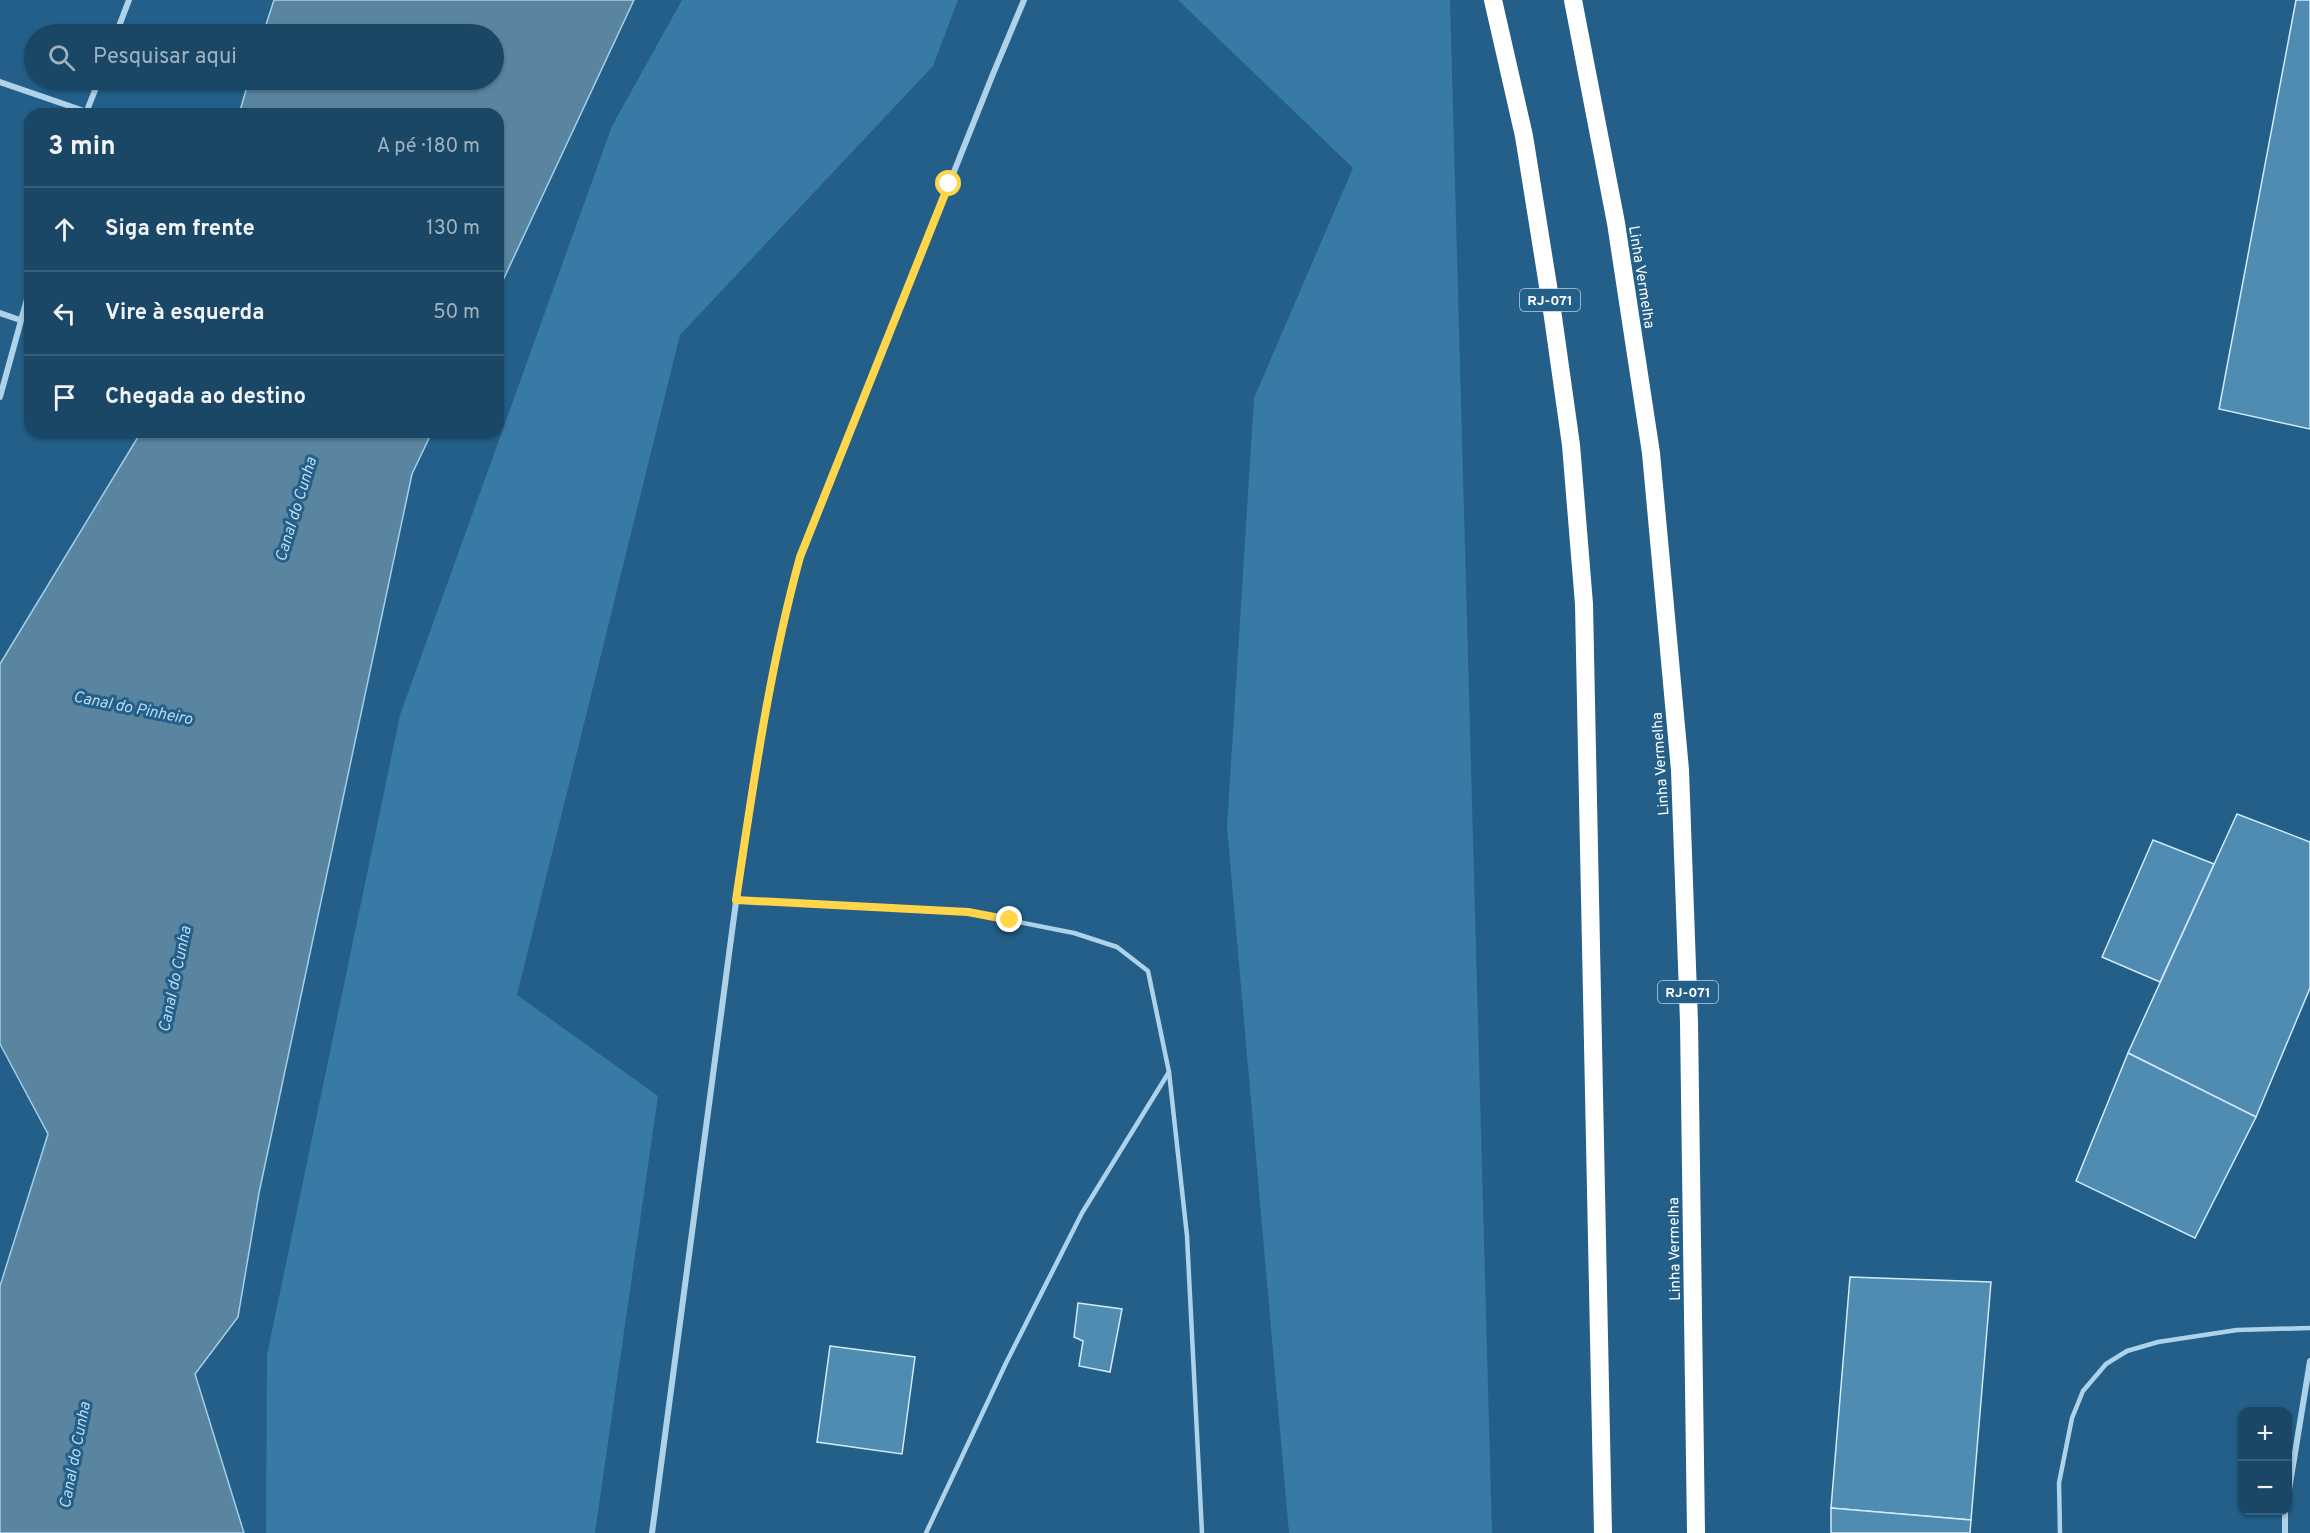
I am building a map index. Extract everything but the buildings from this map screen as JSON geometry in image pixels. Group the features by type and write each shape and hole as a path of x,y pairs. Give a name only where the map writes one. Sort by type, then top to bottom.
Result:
{"highway":[{"name":"RJ-071","path":"1493,0 1524,136 1552,317 1571,445 1584,604 1603,1533"},
{"name":"Linha Vermelha","path":"1573,0 1616,224 1651,453 1680,770 1689,1022 1696,1533"}],"street":[{"path":"120,24 129,0"},
{"path":"652,1533 736,900 760,748 785,613 800,557 1024,0"},
{"path":"0,82 72,108"},
{"path":"88,108 95,90"},
{"path":"0,397 24,307"},
{"path":"0,313 20,320"},
{"path":"2292,1467 2310,1361"},
{"path":"2285,1515 2285,1533"}],"lane":[{"path":"736,900 968,912 1074,933 1117,947 1148,971 1169,1072 1187,1236 1202,1533"},
{"path":"926,1533 1006,1363 1082,1213 1169,1072"},
{"path":"2060,1533 2060,1483 2072,1418 2083,1391 2106,1364 2127,1351 2158,1342 2237,1330 2310,1328"}],"shaded area":[{"path":"682,0 958,0 933,66 680,335 517,995 658,1096 595,1533 266,1533 267,1355 400,715 500,438 504,438 504,426 612,126"},
{"path":"1178,0 1450,0 1492,1533 1289,1533 1227,827 1254,398 1353,168"}],"water":[{"path":"274,0 634,0 504,278 504,108 241,108 246,90 504,90 504,24 266,24"},
{"path":"137,438 429,438 412,474 259,1193 238,1317 195,1374 244,1533 0,1533 0,1286 48,1134 0,1044 0,664"}],"route":[{"path":"949,184 800,557 785,613 760,748 736,900 968,912 1010,920"}],"water label":[{"name":"Canal do Cunha","path":"295,509"},
{"name":"Canal do Pinheiro","path":"133,707"},
{"name":"Canal do Cunha","path":"174,979"},
{"name":"Canal do Cunha","path":"74,1455"}]}
